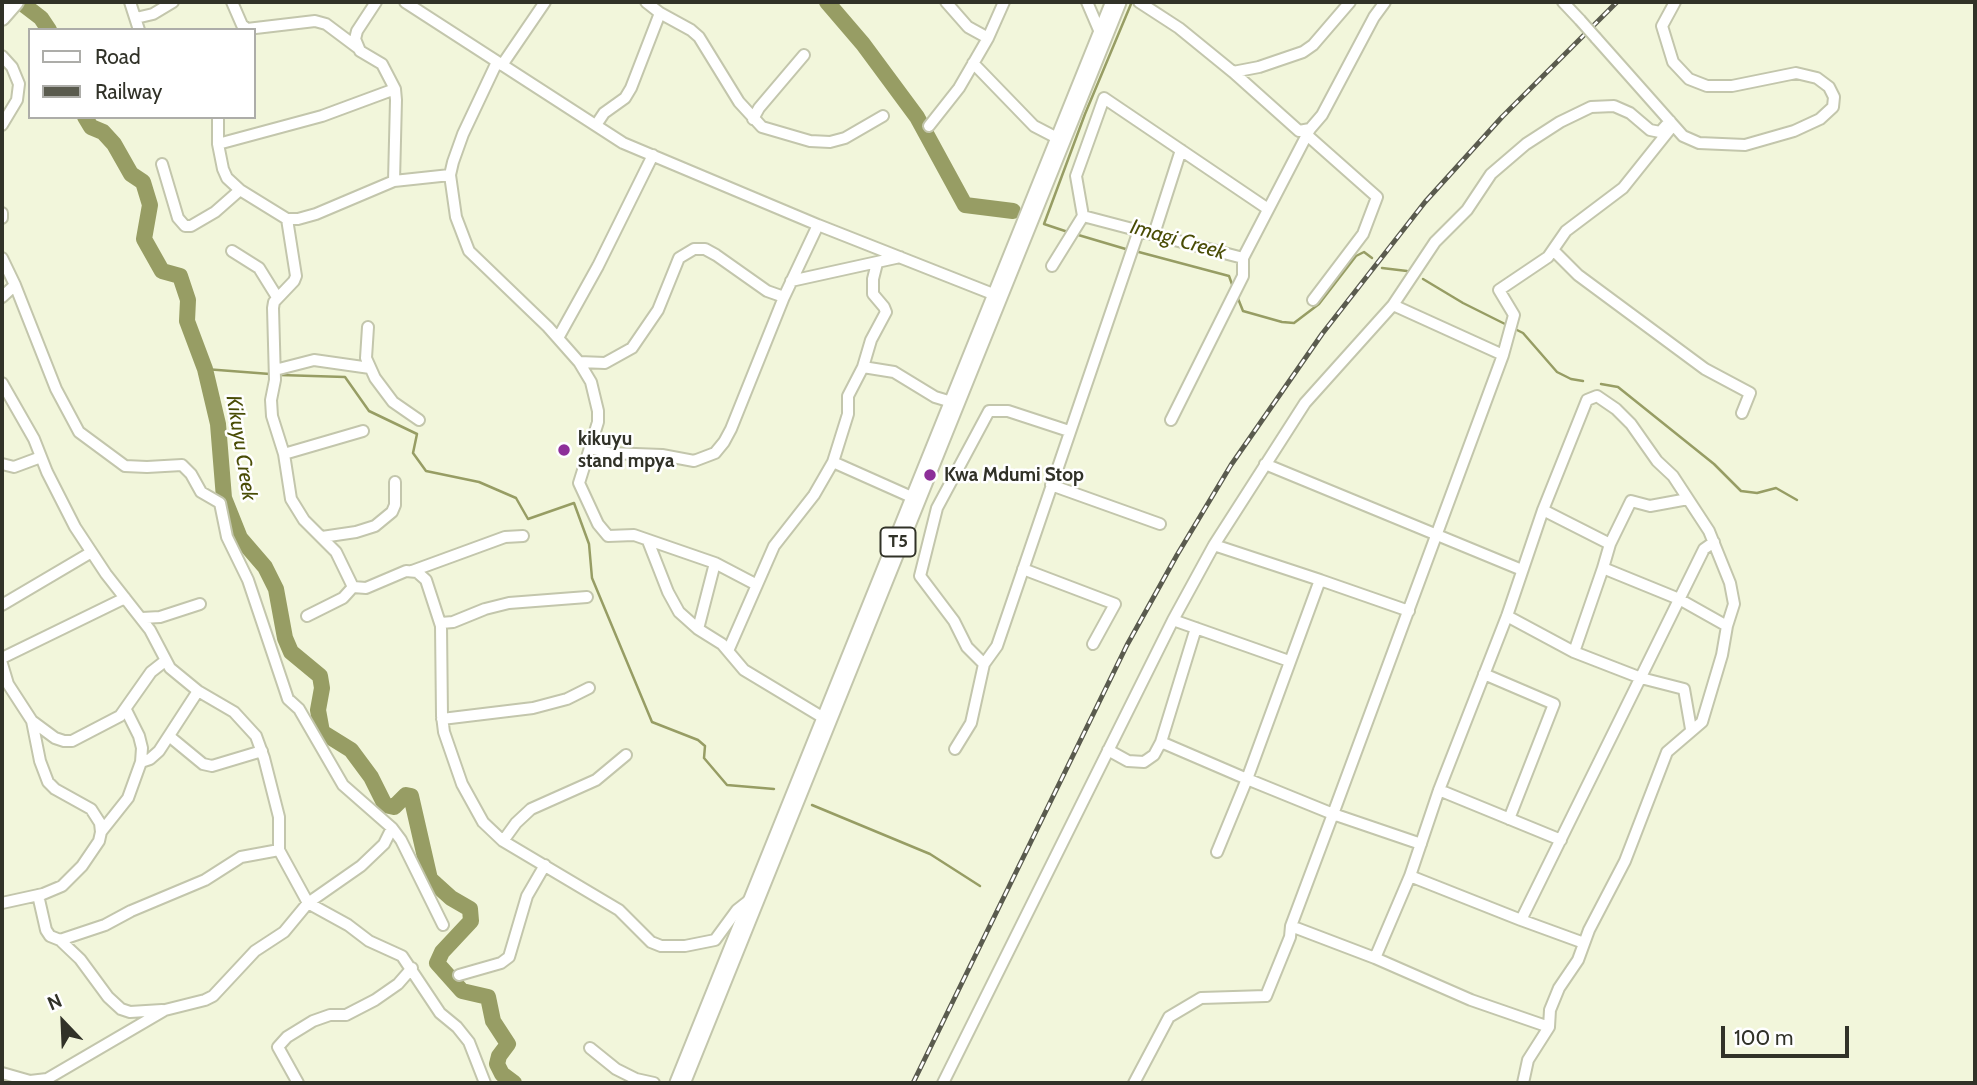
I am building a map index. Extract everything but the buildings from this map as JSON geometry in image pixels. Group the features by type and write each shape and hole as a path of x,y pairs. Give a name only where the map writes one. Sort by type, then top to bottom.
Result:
{"highway":[{"name":"T5","path":"680,1083 1116,2"}],"street":[{"path":"2,18 16,2"},
{"path":"130,2 137,24 173,2"},
{"path":"232,2 246,28"},
{"path":"358,48 355,39 357,31 376,2"},
{"path":"405,2 624,143 818,225 998,296"},
{"path":"545,2 500,64 463,134 450,175 456,217 469,251 558,338 579,362 591,382 598,411 595,432 579,483 597,524 608,536 634,535 715,563 757,585"},
{"path":"646,2 699,37 738,102 762,127 810,141 830,142 845,138 883,116"},
{"path":"946,2 968,27 988,38"},
{"path":"929,126 945,109 974,63 1003,2"},
{"path":"1087,2 1102,37"},
{"path":"1139,2 1179,28 1298,131 1308,132 1377,197 1363,234 1313,300"},
{"path":"1233,72 1259,67 1303,52 1313,45 1350,2"},
{"path":"1171,420 1243,276 1243,258 1268,209 1308,132 1322,115 1374,17 1385,2"},
{"path":"1563,2 1683,136 1699,143 1745,145 1794,131 1820,118 1833,107 1834,97 1829,87 1816,78 1796,73 1732,86 1707,86 1689,79 1673,62 1662,26 1675,2"},
{"path":"596,125 604,113 625,98 631,88 660,13"},
{"path":"255,28 315,20 326,24 382,64 395,89 394,181"},
{"path":"752,119 804,55"},
{"path":"2,56 17,77 19,90 17,100 2,125"},
{"path":"974,63 1034,126 1061,140"},
{"path":"218,144 256,136 322,116 395,89"},
{"path":"1052,266 1083,216 1076,176 1104,98 1268,209"},
{"path":"943,1083 1173,620 1214,545 1305,402 1393,305 1435,242 1467,210 1491,174 1537,137 1591,107 1614,106 1630,113 1650,130 1660,132 1672,123"},
{"path":"218,119 218,144 225,174 240,190 287,219 316,214 394,181 450,175"},
{"path":"1134,1083 1169,1017 1201,998 1266,996 1503,355 1514,315 1499,290 1548,257 1566,231 1623,188 1672,123"},
{"path":"1154,234 1181,150"},
{"path":"558,338 598,266 653,155"},
{"path":"162,164 178,218 185,226 191,226 215,212 240,190"},
{"path":"1083,216 1243,258"},
{"path":"287,219 296,276 274,302 272,316 275,370 271,408 284,454 293,504 304,520 336,552 353,587"},
{"path":"590,448 609,453 694,461 715,453 724,442 741,406 784,296 818,225"},
{"path":"955,749 971,723 984,664 997,646 1139,230"},
{"path":"579,362 605,363 632,348 658,310 680,258 694,249 705,249 766,290 784,296"},
{"path":"1553,250 1578,275 1705,369 1750,393 1742,413"},
{"path":"232,251 259,268 278,297"},
{"path":"791,281 900,257"},
{"path":"2,258 56,389 71,421 83,437 125,466 182,465 191,474 201,492 220,503 228,537 248,580 289,699 299,709 344,785 392,828 412,860 443,925"},
{"path":"728,651 774,546 814,495 833,462 848,414 848,396 886,312 875,298 872,289 877,263"},
{"path":"2,297 15,285"},
{"path":"1393,305 1503,355"},
{"path":"368,327 366,358 370,368 393,402 418,420"},
{"path":"275,370 314,360 370,368"},
{"path":"863,366 894,372 935,397 955,402"},
{"path":"2,383 34,439 60,498 90,553 142,618 165,661 176,674 198,691 239,716 256,736 279,817 279,850 308,903 348,925 369,942 396,952 412,968 440,1013 457,1027 469,1042 485,1083"},
{"path":"1375,958 1410,877 1439,790 1507,616 1543,510 1587,400 1597,396 1616,409 1648,450 1673,476 1708,528 1734,598 1722,655 1704,715 1700,724 1667,752 1625,861 1568,978 1559,989 1550,1010 1549,1027 1528,1060 1523,1083"},
{"path":"984,664 967,647 954,621 920,576 937,509 989,411 1008,411 1069,431"},
{"path":"284,454 363,432"},
{"path":"2,464 14,467 41,457"},
{"path":"833,462 916,497 937,509"},
{"path":"1265,464 1522,570"},
{"path":"322,537 375,526 392,512 395,505 395,482"},
{"path":"1051,485 1160,524"},
{"path":"1574,652 1610,544 1631,501 1650,506 1688,499"},
{"path":"1543,510 1610,544"},
{"path":"353,587 366,588 399,572 412,570 505,537 523,536"},
{"path":"648,541 679,612 698,629 711,635 744,670 827,720"},
{"path":"1521,920 1704,549 1714,542"},
{"path":"1214,545 1409,611"},
{"path":"2,605 90,553"},
{"path":"698,629 715,563"},
{"path":"1603,568 1679,599 1727,626"},
{"path":"1023,569 1115,604 1093,644"},
{"path":"412,570 423,576 429,585 441,623 442,719 448,747 470,801 483,822 503,841 619,910 652,942 661,946 685,946 715,940 737,910 757,893"},
{"path":"1217,852 1247,779 1320,580"},
{"path":"307,616 343,598 353,587"},
{"path":"441,623 466,618 502,604 587,597"},
{"path":"2,658 125,598"},
{"path":"142,618 160,617 200,604"},
{"path":"1507,616 1574,652 1641,678 1684,689 1691,729"},
{"path":"1173,620 1289,661"},
{"path":"1108,750 1128,761 1144,762 1154,755 1161,742 1196,628"},
{"path":"2,664 8,684 32,721 55,738 72,741 108,723 125,710 151,672 165,661"},
{"path":"1484,674 1554,704 1509,818"},
{"path":"442,719 533,708 567,699 589,688"},
{"path":"141,762 155,756 198,691"},
{"path":"101,832 128,798 141,762 139,736 125,710"},
{"path":"2,903 52,891 72,878 99,841 101,832 100,823 92,809 55,789 48,782 40,761 32,721"},
{"path":"169,736 203,764 212,766 262,751"},
{"path":"1161,742 1333,814 1421,844"},
{"path":"503,841 516,823 531,810 596,780 626,755"},
{"path":"1439,790 1561,840"},
{"path":"38,895 46,930 50,936 60,940 80,959 115,1005 130,1012 165,1010 213,996 255,951 284,932 308,903 361,866 384,844 392,828"},
{"path":"60,940 105,925 205,880 241,857 279,850"},
{"path":"460,975 501,963 509,957 527,896 545,865"},
{"path":"1410,877 1584,943"},
{"path":"1292,926 1375,958 1471,1000 1549,1027"},
{"path":"298,1083 278,1047 287,1037 313,1021 330,1015 346,1015 375,1000 398,984 412,968"},
{"path":"2,1073 30,1081 47,1079 165,1010"},
{"path":"130,1012 139,1026"},
{"path":"590,1048 616,1069 636,1079 654,1083"}],"waterway":[{"name":"Kikuyu Creek","path":"20,2 41,18 48,28"},
{"name":"Imagi Creek","path":"827,2 863,44 917,117 965,205 1013,211"},
{"path":"1068,232 1044,224 1085,114 1131,4"},
{"name":"Kikuyu Creek","path":"86,119 91,127 103,132 114,144 131,174 143,182 150,205 144,239 162,271 180,276 188,300 187,321 205,369 218,424 224,498 240,538 265,567 276,589 285,638 291,652 320,676 322,688 318,710 322,732 351,750 371,777 385,805 394,807 406,795 411,796 430,879 451,898 470,909 471,921 442,952 437,963 462,991 488,997 493,1021 508,1044 499,1056 497,1064 502,1074 514,1083"},
{"name":"Imagi Creek","path":"1075,234 1129,250"},
{"name":"Imagi Creek","path":"1135,251 1229,276 1233,287"},
{"name":"Imagi Creek","path":"1237,296 1243,311 1294,323 1319,304 1356,256 1364,252 1372,258"},
{"name":"Imagi Creek","path":"1382,268 1407,271"},
{"name":"Imagi Creek","path":"1423,279 1507,325"},
{"name":"Imagi Creek","path":"1513,328 1523,333 1557,372 1583,381"},
{"path":"205,369 270,374"},
{"path":"280,375 345,377 369,411 417,434 413,453 426,471 479,482 516,498 528,519 574,503 589,544 592,578 652,722 698,740 705,746 704,758 727,785 774,789"},
{"name":"Imagi Creek","path":"1601,384 1618,387 1714,464 1741,491 1757,493 1776,488 1797,500"},
{"path":"812,805 930,854 980,886"}],"railway":[{"path":"913,1083 1127,645 1231,465 1322,334 1425,202 1502,117 1617,2"}],"place":[{"name":"kikuyu stand mpya","path":"564,450"},
{"name":"Kwa Mdumi Stop","path":"930,475"}]}
